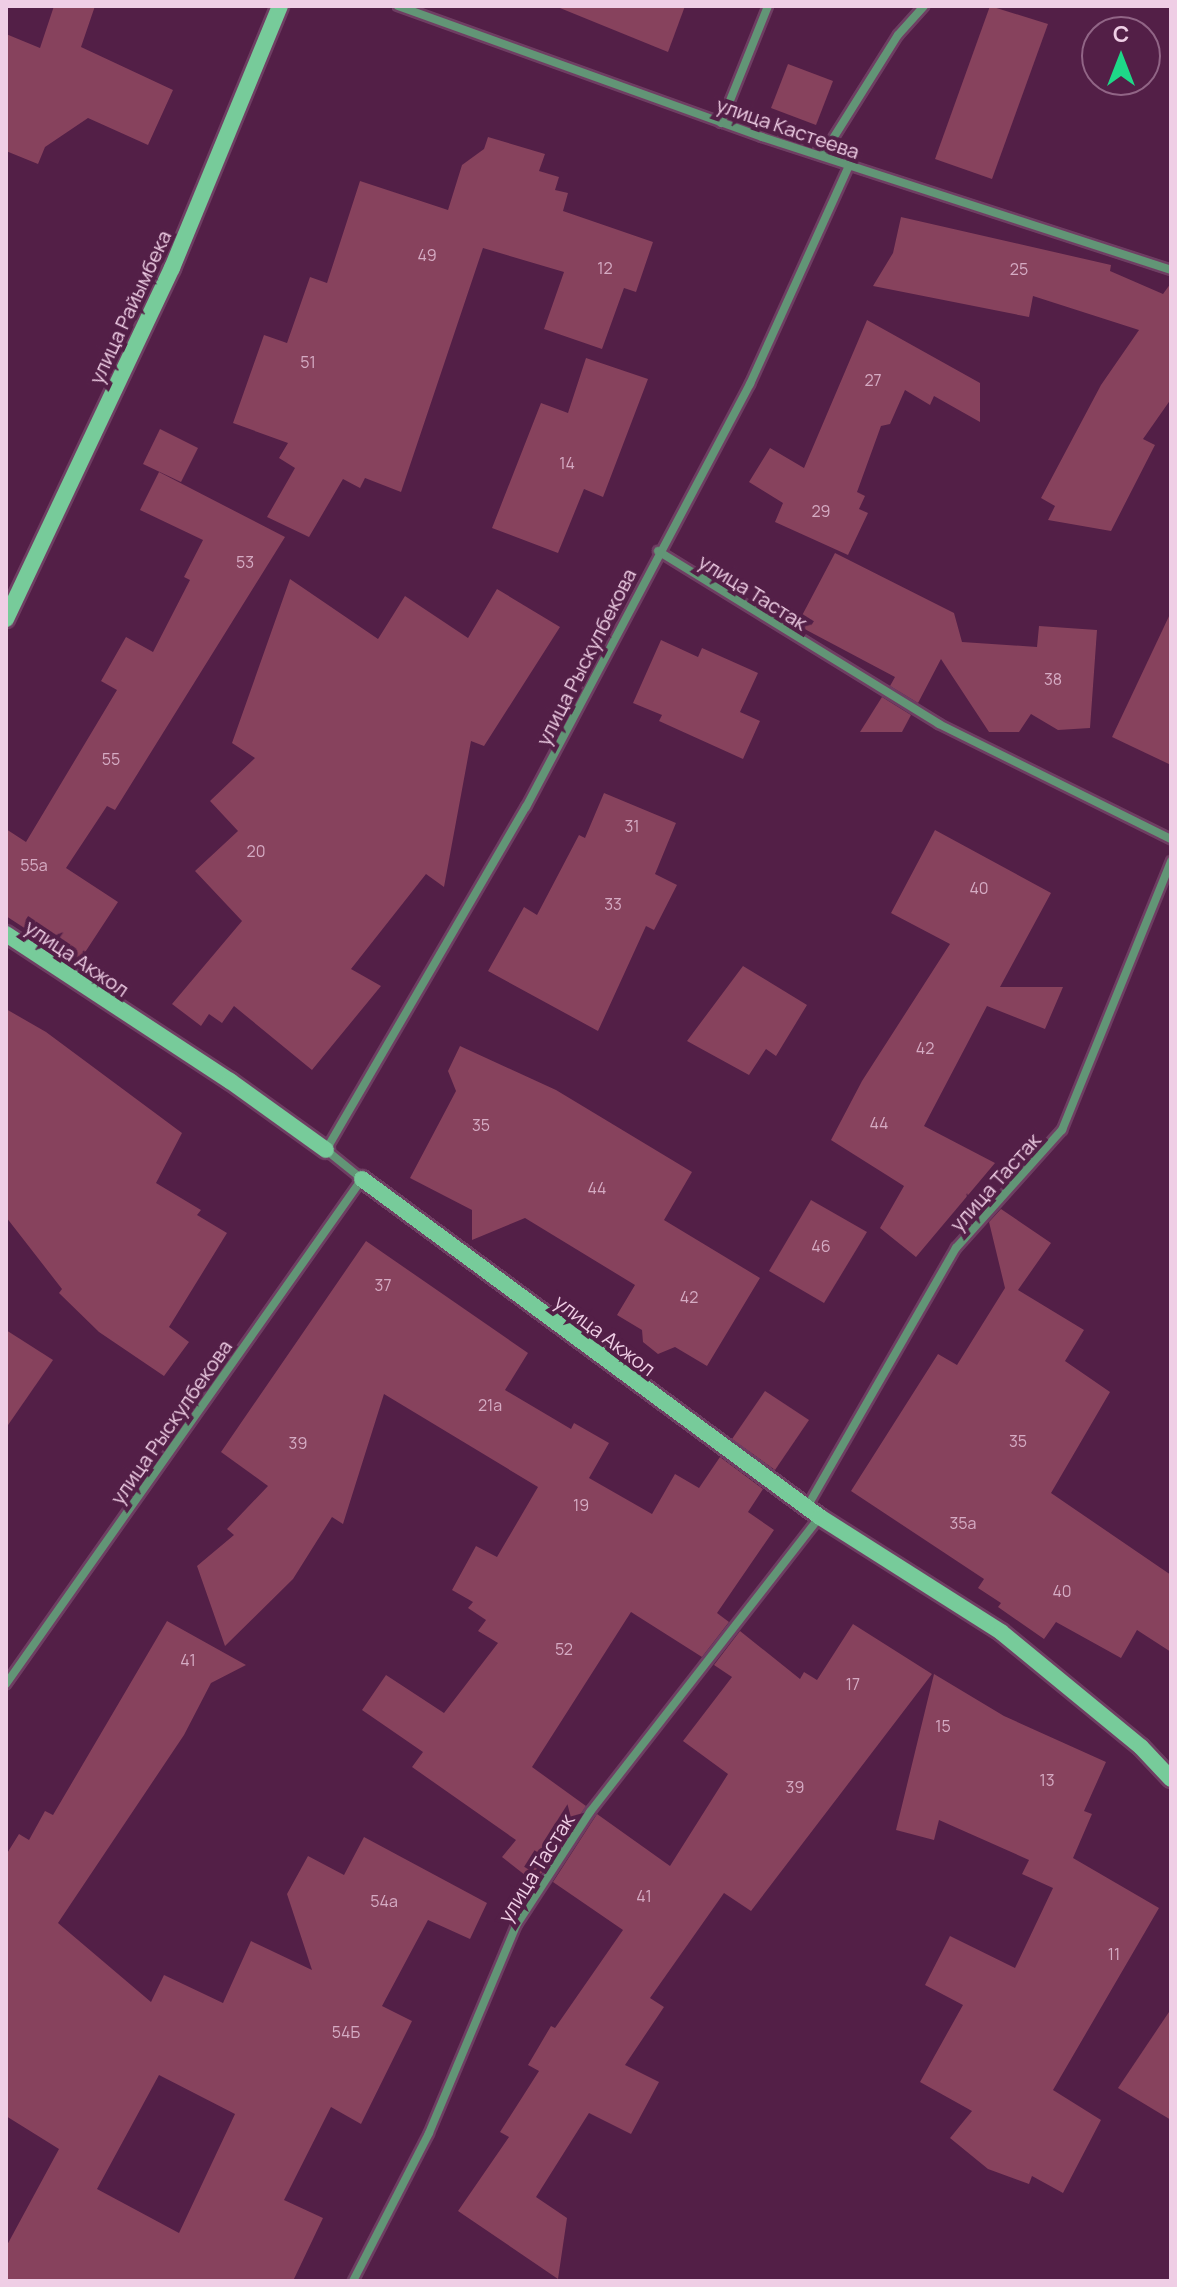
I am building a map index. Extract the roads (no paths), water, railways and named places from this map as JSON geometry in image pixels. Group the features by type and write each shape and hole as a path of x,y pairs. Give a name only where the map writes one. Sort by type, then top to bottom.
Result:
{"street":[{"name":"улица Райымбека","path":"6,619 172,268 280,6"},
{"name":"улица Кастеева","path":"398,6 721,123 1171,270"},
{"path":"721,123 768,6"},
{"path":"822,156 898,35 924,6"},
{"name":"улица Рыскулбекова","path":"326,1150 526,807 658,551 750,384 849,166"},
{"name":"улица Тастак","path":"658,551 939,724 1171,839"},
{"name":"улица Тастак","path":"353,2281 429,2133 517,1924 590,1812 813,1512 956,1248 1062,1130 1171,861"},
{"name":"улица Акжол","path":"6,934 230,1081 813,1512 1001,1632 1141,1747 1171,1779"},
{"name":"улица Рыскулбекова","path":"6,1684 362,1179"}]}
